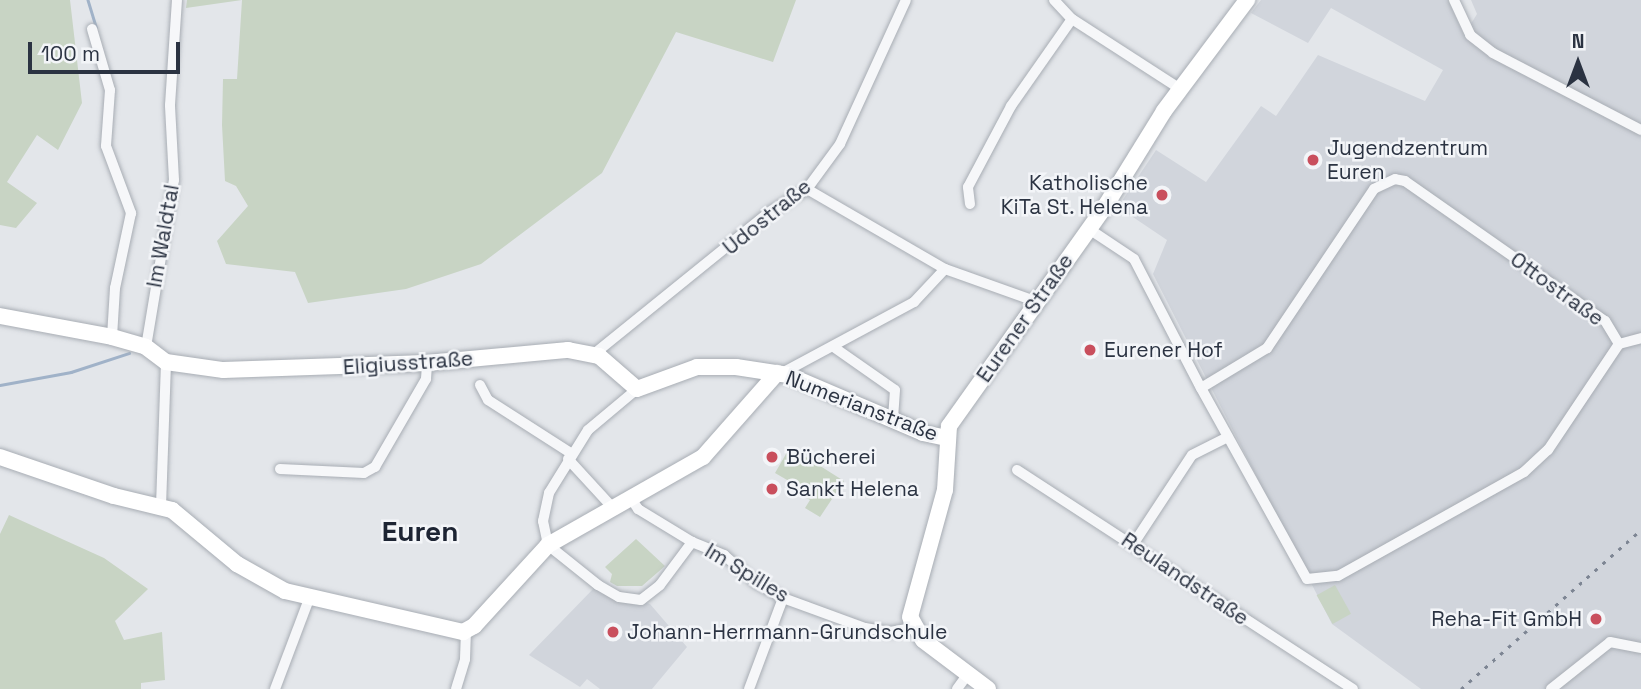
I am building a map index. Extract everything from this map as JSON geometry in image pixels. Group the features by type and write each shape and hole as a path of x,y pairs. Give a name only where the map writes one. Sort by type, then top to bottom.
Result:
{"street":[{"name":"Im Waldtal","path":"146,347 174,180 170,105 177,0"},
{"name":"Udostraße","path":"594,354 768,213 807,189 840,144 906,0"},
{"path":"1054,0 1072,19 1180,89"},
{"name":"Eurener Straße","path":"913,628 909,612 945,491 947,438 953,419 1089,229 1180,89 1247,0"},
{"path":"1454,0 1471,35 1493,53 1641,130"},
{"path":"970,204 968,187 1011,106 1072,19"},
{"path":"92,29 110,90 106,146 131,213 115,288 112,337"},
{"name":"Ottostraße","path":"1201,388 1267,348 1374,189 1385,180 1405,181 1605,321 1619,344 1548,450 1524,472 1338,576 1307,579 1228,437"},
{"path":"807,189 945,270 1035,302"},
{"path":"1089,229 1134,259 1228,437 1192,455 1134,543"},
{"path":"456,689 470,629 548,545 632,500 703,457 777,373 792,371 914,302 945,270"},
{"path":"0,316 112,337 146,347 166,362 161,506"},
{"path":"1619,344 1641,338"},
{"path":"835,348 895,390 892,418"},
{"name":"Eligiusstraße","path":"166,362 272,371 427,363 544,351 594,354"},
{"path":"594,354 637,389 588,430 570,456 545,505 548,545 609,591 641,600 660,585 692,542"},
{"path":"279,469 364,473 375,467 426,379 427,363"},
{"name":"Numerianstraße","path":"637,389 706,365 777,373 923,433 947,438"},
{"path":"480,385 488,400 570,456 614,509"},
{"path":"0,457 114,496 161,506 189,522 237,564 309,599 440,629 470,629"},
{"name":"Reulandstraße","path":"1017,470 1134,543 1353,689"},
{"name":"Im Spilles","path":"632,500 638,509 692,542 724,555 756,583 783,598 865,628 890,632 913,628"},
{"path":"749,689 783,598"},
{"path":"275,689 309,599"},
{"path":"913,628 948,661 988,689"},
{"path":"1551,689 1611,642 1641,648"},
{"path":"957,689 967,675"}],"shaded area":[{"path":"1261,0 1448,0 1464,35 1477,14 1471,0 1641,0 1641,689 1421,689 1332,624 1153,274 1167,240 1118,207 1156,150 1206,182 1261,106 1276,116 1318,55 1425,101 1443,70 1331,8 1308,43 1251,13"},
{"name":"Johann-Herrmann-Grundschule","path":"594,588 650,604 687,647 652,689 600,689 587,679 580,687 529,655"}],"green space":[{"path":"0,0 70,0 82,103 58,150 37,135 7,182 37,203 16,228 0,225"},
{"path":"187,0 242,0 186,8"},
{"path":"242,0 796,0 773,62 676,32 602,173 481,264 406,289 308,303 295,272 226,264 217,241 248,206 236,186 225,181 222,125 223,79 237,79"},
{"path":"790,447 844,481 820,517 805,508 810,500 801,495 801,488 775,473"},
{"path":"9,515 104,558 148,589 115,621 124,640 162,632 165,680 141,683 141,689 0,689 0,534"},
{"path":"636,539 665,566 642,586 617,586 610,582 612,574 605,567"},
{"path":"1335,585 1351,614 1333,624 1317,595"}],"waterway":[{"path":"88,0 96,27"},
{"path":"0,385 71,372 129,353"}],"railway":[{"path":"1461,689 1641,530"}],"place":[{"name":"Jugendzentrum Euren","path":"1313,160"},
{"name":"Katholische KiTa St. Helena","path":"1162,195"},
{"name":"Eurener Hof","path":"1090,350"},
{"name":"Bücherei","path":"772,457"},
{"name":"Sankt Helena","path":"772,489"},
{"name":"Reha-Fit GmbH","path":"1596,619"},
{"name":"Johann-Herrmann-Grundschule","path":"613,632"}],"district":[{"name":"Euren","path":"420,531"}]}
